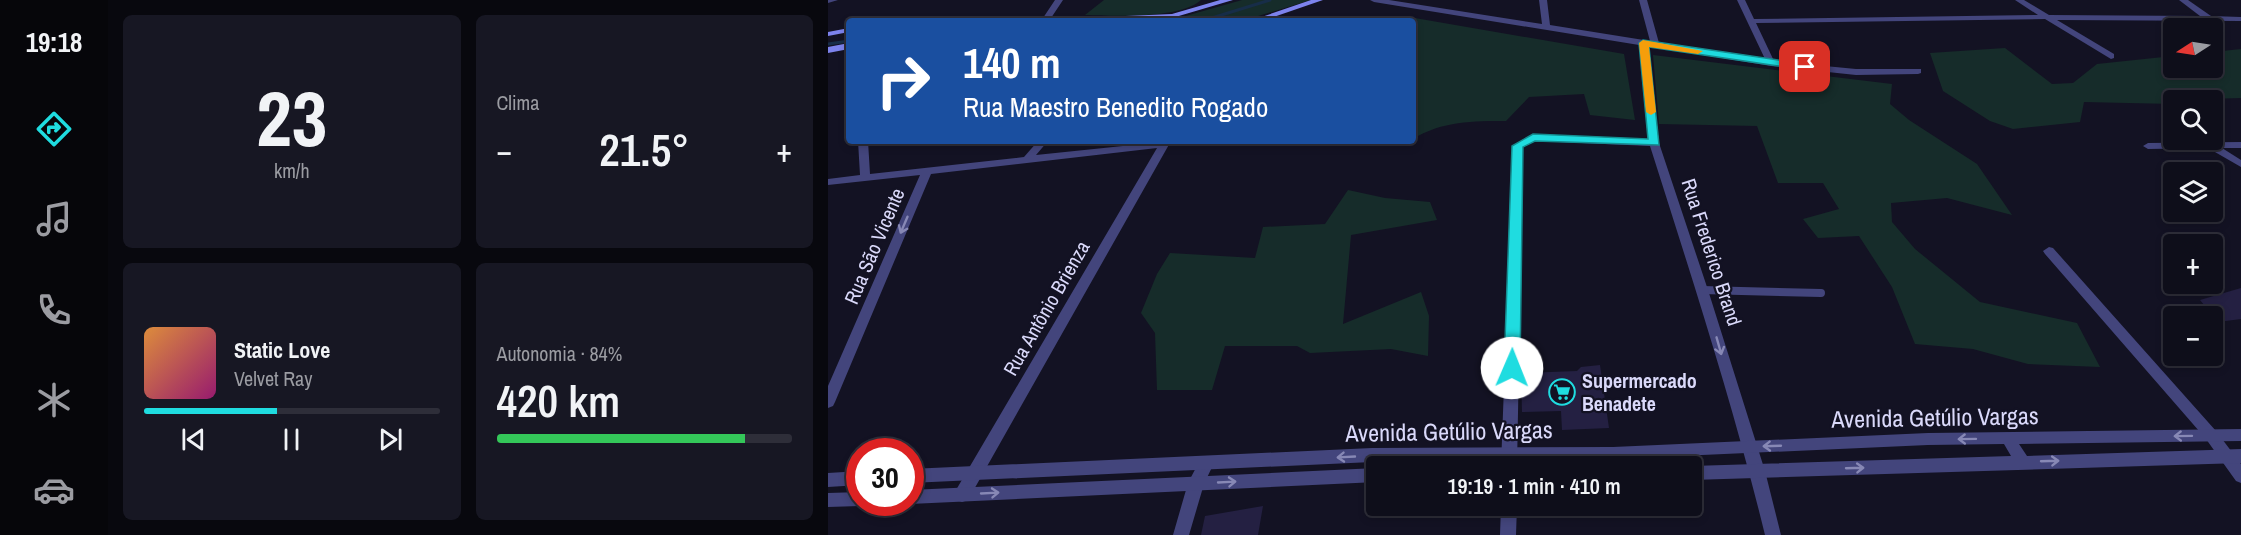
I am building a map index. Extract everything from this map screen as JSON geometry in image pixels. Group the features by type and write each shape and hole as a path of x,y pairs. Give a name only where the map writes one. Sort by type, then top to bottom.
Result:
{"main road":[{"path":"1167,18 1193,13 1229,0"},
{"path":"1263,18 1319,0"},
{"path":"1145,18 1172,16 1215,5"},
{"path":"828,34 846,31"},
{"path":"828,50 846,47"}],"street":[{"path":"828,1 834,0"},
{"path":"1047,18 1059,0"},
{"path":"1374,0 1771,63 1856,72 1918,71"},
{"path":"1543,0 1546,28"},
{"name":"Rua Frederico Brand","path":"1643,0 1649,44 1654,143 1757,471 1773,535"},
{"path":"1742,0 1771,63"},
{"path":"2019,0 2110,56"},
{"path":"2183,0 2208,18"},
{"path":"1751,21 2045,17 2208,18"},
{"path":"2223,18 2241,19"},
{"path":"1510,456 1518,146 1533,138 1654,143"},
{"path":"863,144 865,178"},
{"path":"1028,159 1040,144"},
{"path":"828,182 1149,144"},
{"name":"Rua Antônio Brienza","path":"962,495 1164,144"},
{"path":"2148,146 2163,146"},
{"path":"2223,146 2241,146"},
{"path":"2217,150 2241,164"},
{"name":"Rua São Vicente","path":"828,402 927,171"},
{"path":"2049,251 2211,435 2234,456 2241,476"},
{"name":"Avenida Getúlio Vargas","path":"1562,456 2008,438 2241,435"},
{"path":"2008,438 2022,462"},
{"name":"Avenida Getúlio Vargas","path":"924,475 1372,455 1406,456"},
{"path":"1702,473 2234,456"},
{"path":"1181,535 1196,483 1206,463"},
{"name":"Avenida Getúlio Vargas","path":"924,496 1366,475"},
{"path":"828,480 846,479"},
{"path":"828,500 846,499"},
{"path":"1508,535 1509,516"}],"lane":[{"path":"1702,290 1821,293"}],"green space":[{"path":"1104,0 1201,0 1191,6 1163,13 1129,16 1085,15"},
{"path":"1242,0 1311,0 1252,18 1179,18"},
{"path":"1416,18 1624,54 1635,120 1590,115 1584,94 1529,97 1506,121 1446,125 1416,137"},
{"path":"2005,48 2052,84 2073,83 2097,64 2163,57 2163,78 2223,78 2223,51 2241,49 2241,98 2223,99 2223,90 2163,90 2163,104 2084,102 2080,122 2013,129 1990,121 1943,91 1930,53"},
{"path":"1653,55 1892,84 1890,104 1909,120 1977,164 2012,215 1947,198 1891,203 1892,222 1915,249 1980,302 2077,323 2100,367 2028,364 1973,349 1915,344 1892,287 1859,236 1818,238 1803,219 1839,209 1823,183 1778,183 1757,126 1659,124"},
{"path":"1348,190 1385,198 1430,202 1437,220 1351,235 1343,324 1421,292 1429,316 1428,356 1391,349 1310,353 1297,346 1225,346 1212,390 1157,390 1155,333 1141,313 1157,274 1170,253 1255,258 1263,227 1325,224"}],"building":[{"path":"2241,288 2241,319 2223,321 2223,306 2205,306 2200,300"},
{"name":"Supermercado Benadete","path":"1600,365 1609,428 1562,430 1561,411 1522,412 1521,373 1577,371 1581,367"},
{"path":"1263,506 1258,535 1201,535 1205,516"}],"waterway":[{"path":"1212,18 1270,0"},
{"path":"828,44 846,41"}],"slow traffic":[{"path":"1651,112 1643,43 1698,51"}],"place":[{"name":"Supermercado Benadete","path":"1562,392"}],"route":[{"path":"1512,368 1518,146 1525,140 1533,138 1654,143 1643,43 1805,67"}]}
